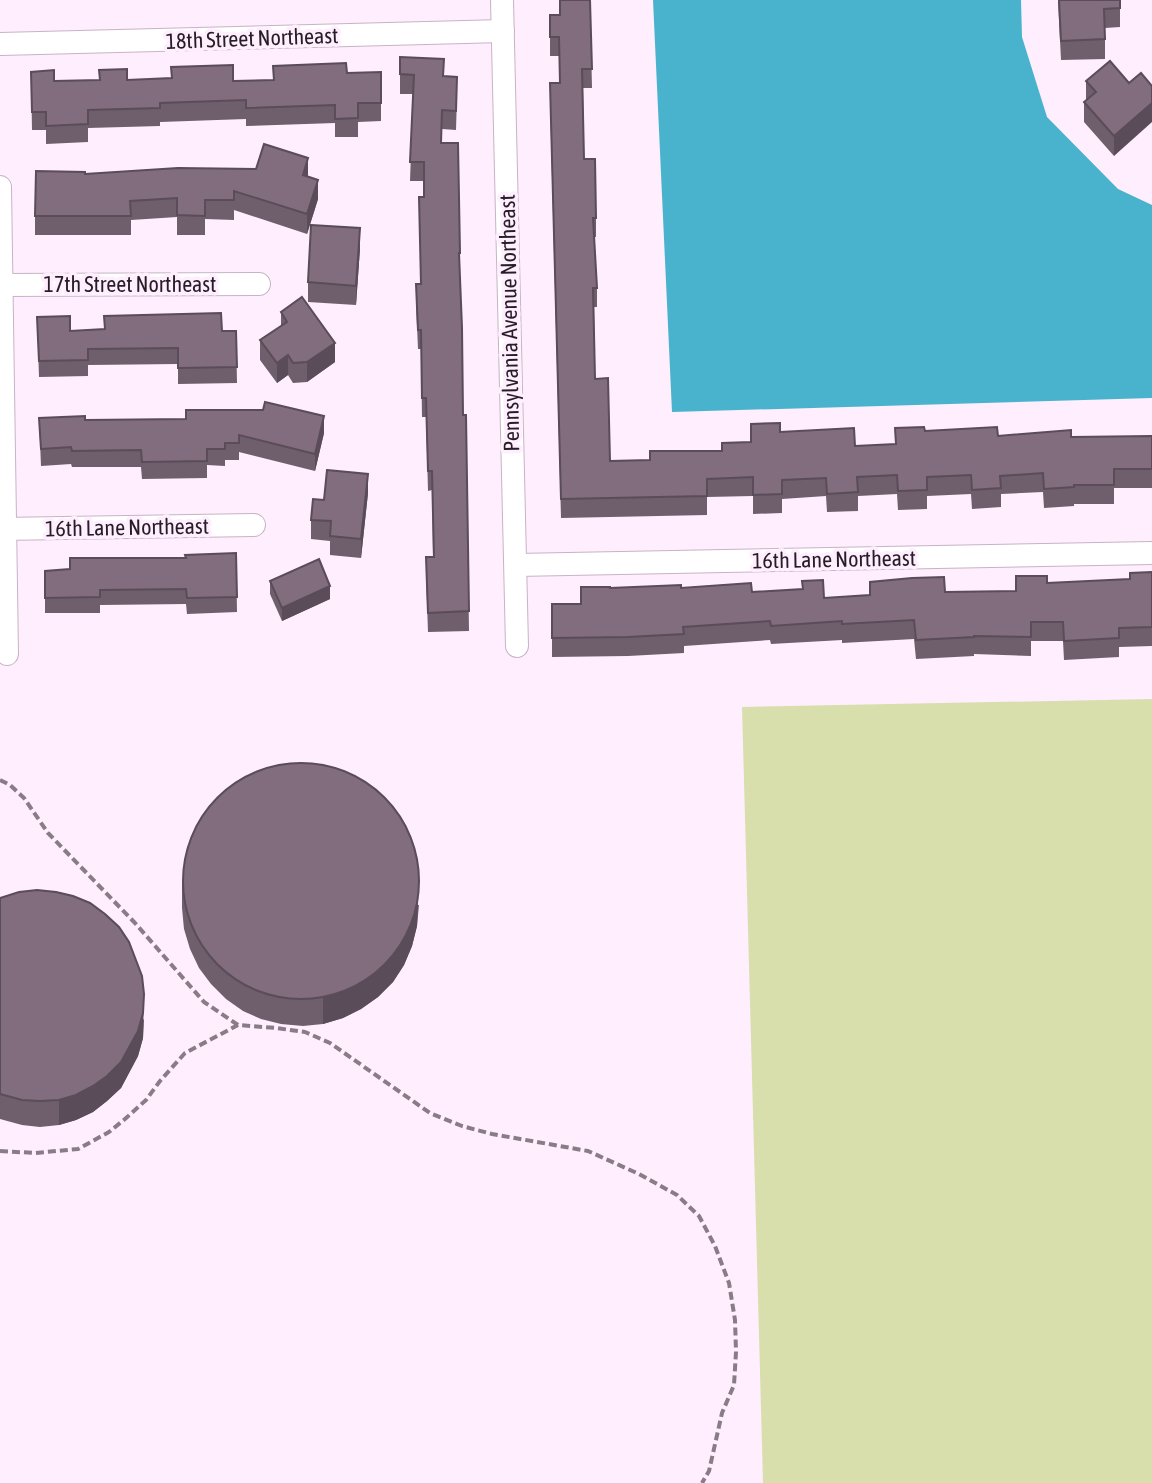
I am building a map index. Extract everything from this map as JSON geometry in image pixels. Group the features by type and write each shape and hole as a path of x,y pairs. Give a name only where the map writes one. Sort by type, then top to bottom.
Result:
{"street":[{"name":"Pennsylvania Avenue Northeast","path":"502,0 517,646"},
{"name":"18th Street Northeast","path":"0,44 503,31"},
{"path":"0,187 7,654"},
{"name":"17th Street Northeast","path":"1,285 259,284"},
{"name":"16th Lane Northeast","path":"3,529 254,525"},
{"name":"16th Lane Northeast","path":"516,565 1152,553"}],"path":[{"path":"0,780 24,798 48,833 135,923 204,1002 238,1025 305,1032 330,1043 430,1113 492,1134 588,1151 677,1195 699,1216 729,1283 735,1320 734,1385 722,1413 709,1471 702,1483"},
{"path":"0,1151 35,1153 78,1149 125,1119 146,1100 185,1053 238,1025"}],"green space":[{"path":"1152,699 1152,1483 763,1483 742,707"}],"water":[{"path":"653,0 1021,0 1022,37 1047,117 1118,189 1152,205 1152,398 672,412"}],"building":[{"path":"560,0 590,0 592,69 582,69 584,159 595,159 595,379 608,378 610,461 650,460 650,451 722,451 722,443 751,442 751,424 780,423 780,432 854,428 855,446 896,444 895,428 924,427 925,431 997,427 998,436 1071,430 1071,437 1152,436 1152,469 1114,469 1114,485 1044,489 1043,473 1000,476 1001,488 972,490 971,475 927,477 927,490 898,491 897,475 857,477 858,492 827,494 826,478 782,480 782,494 753,495 753,477 707,479 707,496 561,499 550,83 560,83 559,37 550,37 550,15 560,15"},
{"path":"1059,0 1120,0 1120,8 1104,9 1105,39 1061,41"},
{"path":"400,57 444,59 443,76 457,77 456,111 442,110 441,143 458,143 469,611 428,613 426,557 434,557 432,471 428,471 426,398 422,398 421,330 418,330 416,284 421,284 419,197 424,197 424,162 410,162 414,75 400,74"},
{"path":"1110,61 1129,83 1141,73 1152,86 1152,103 1114,136 1084,102 1096,92 1086,81"},
{"path":"346,63 347,73 381,72 381,103 358,103 358,118 335,119 335,105 246,108 246,100 160,103 160,108 88,110 88,124 46,126 46,112 32,112 31,72 54,70 54,81 100,80 99,70 127,69 127,80 172,78 171,67 233,65 233,81 274,80 273,66"},
{"path":"264,144 308,158 303,175 318,180 307,214 234,191 234,200 205,200 205,216 177,215 177,198 130,201 131,216 35,216 36,171 85,174 178,168 256,169"},
{"path":"311,225 360,228 356,286 308,282"},
{"path":"302,297 335,343 307,362 293,363 288,355 277,363 260,340 287,322 281,312"},
{"path":"221,313 222,331 236,331 237,367 178,368 178,348 88,349 88,360 39,361 37,317 70,316 70,331 105,329 104,316"},
{"path":"265,402 324,416 315,454 239,435 239,443 225,443 225,449 207,449 207,461 142,462 141,450 41,449 39,418 186,419 186,410 263,410"},
{"path":"327,470 368,474 361,539 330,536 331,521 311,520 313,499 324,500"},
{"path":"236,553 237,597 187,598 186,589 100,590 100,597 45,598 45,571 70,569 70,558 186,558 185,555"},
{"path":"319,559 330,586 282,608 270,581"},
{"path":"1152,572 1152,627 1119,628 1119,638 1064,641 1063,622 1031,622 1031,637 974,636 916,640 914,620 771,626 770,621 683,627 684,634 552,638 552,604 581,604 581,587 681,585 681,588 751,583 752,592 803,589 802,581 823,580 824,598 870,595 870,582 912,578 944,577 945,592 1016,591 1016,576 1047,576 1047,583 1130,579 1130,573"},
{"path":"301,763 324,765 346,772 385,797 410,836 417,858 417,904 410,926 385,965 346,990 324,997 301,999 278,997 256,990 217,965 192,926 185,904 183,881 185,858 192,836 217,797 256,772 278,765"},
{"path":"37,890 73,896 90,903 119,927 129,942 142,976 144,994 138,1031 121,1062 93,1086 59,1100 22,1100 0,1094 0,898"}]}
